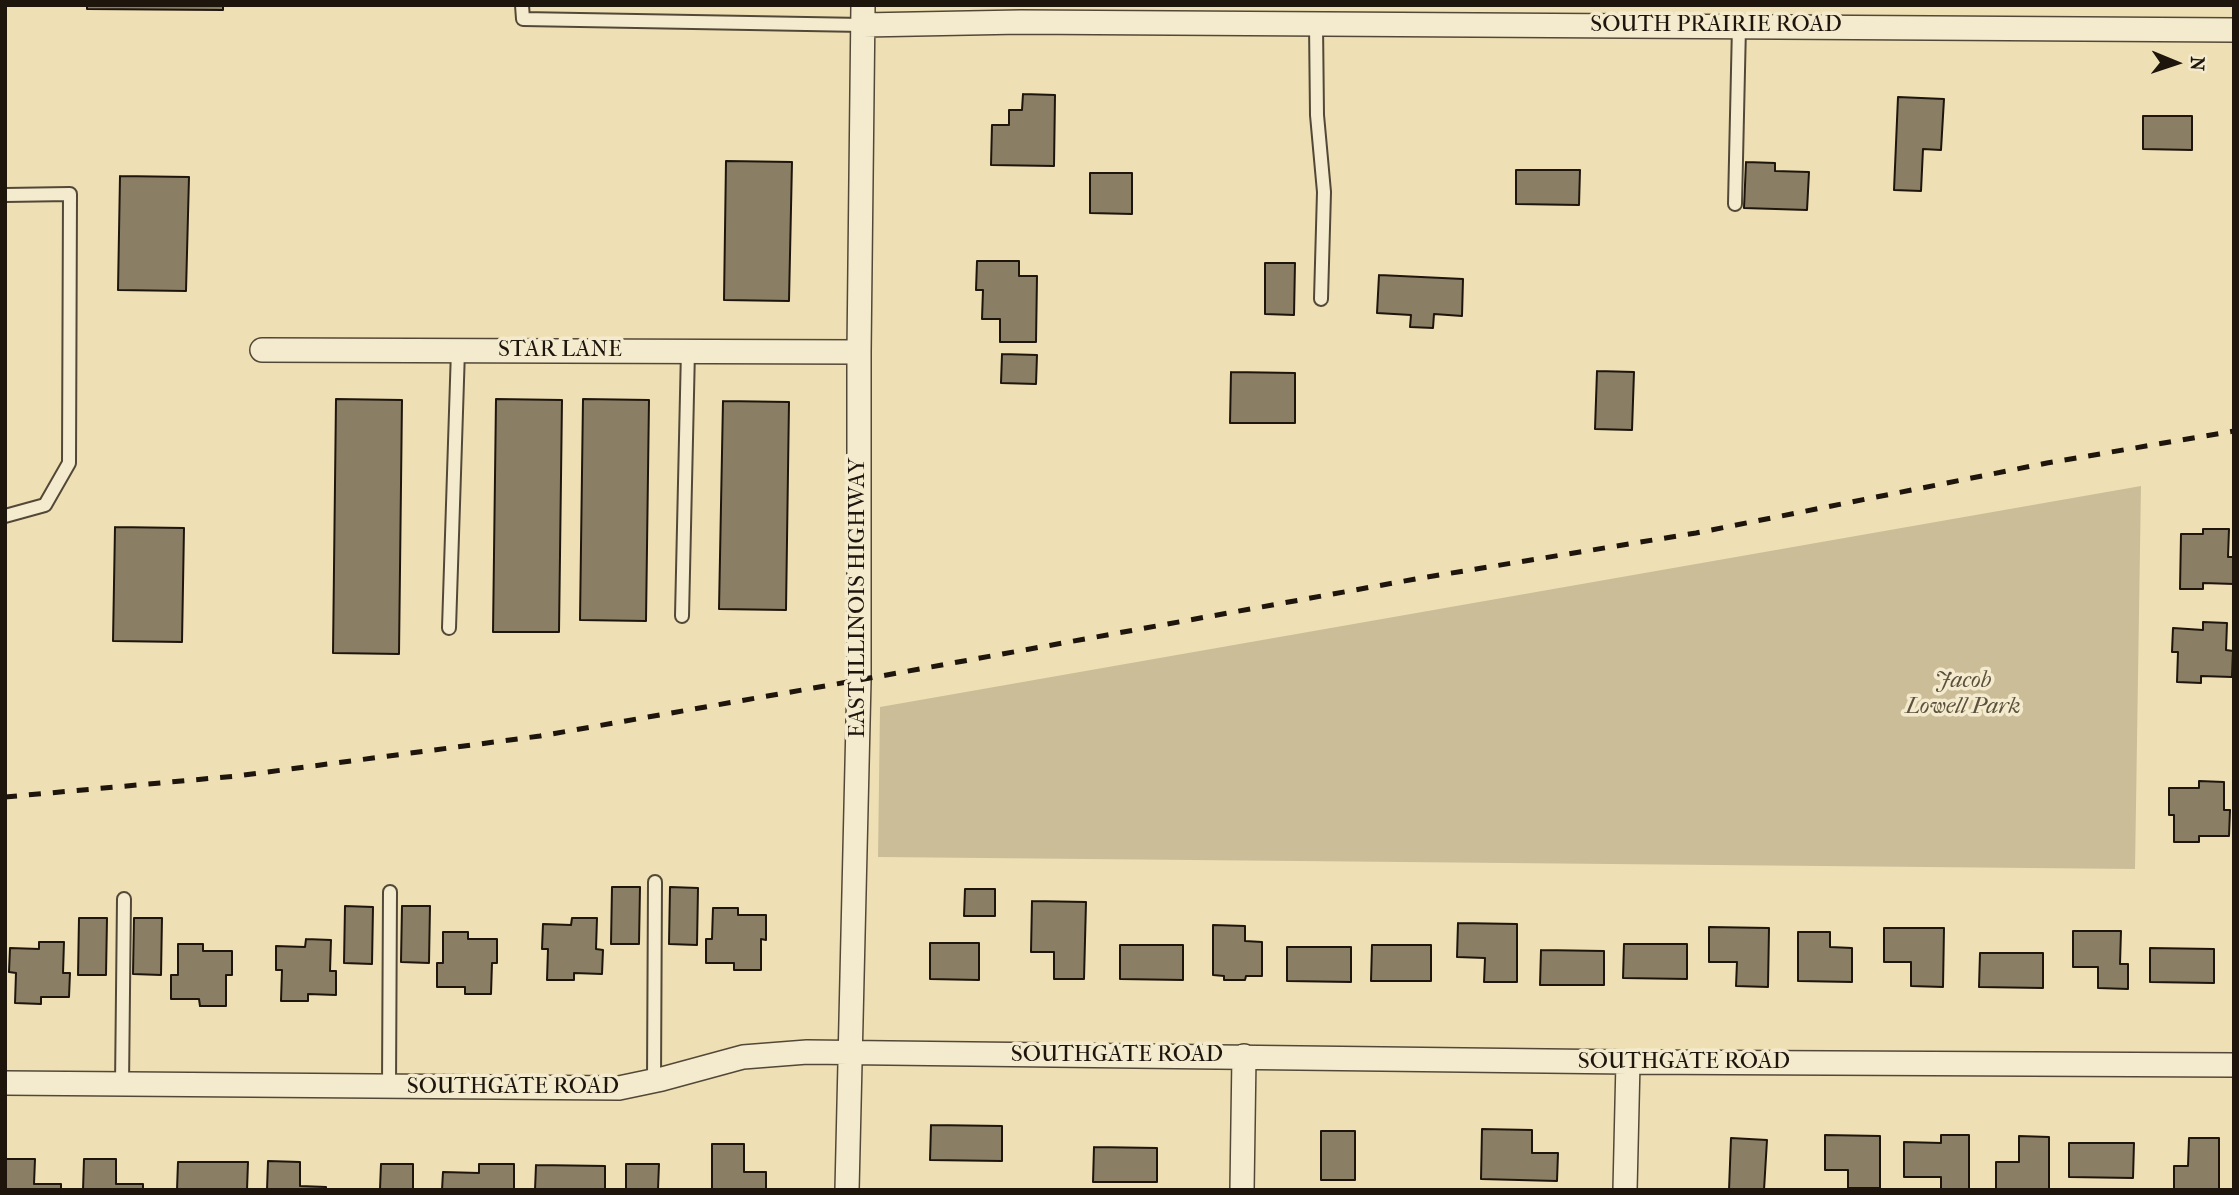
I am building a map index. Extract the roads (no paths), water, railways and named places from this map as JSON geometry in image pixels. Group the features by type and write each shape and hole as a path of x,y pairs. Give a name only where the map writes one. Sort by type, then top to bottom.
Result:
{"street":[{"name":"SOUTH PRAIRIE ROAD","path":"863,15 1021,22 1739,26 1849,16 2234,30"},
{"name":"EAST ILLINOIS HIGHWAY","path":"846,1190 859,680 863,15"},
{"name":"STAR LANE","path":"262,350 859,352"},
{"name":"SOUTHGATE ROAD","path":"5,1083 619,1088 654,1081 724,1060 762,1054 849,1053 1628,1062 2234,1065"},
{"path":"1242,1190 1244,1056"},
{"path":"1625,1190 1628,1062"}],"lane":[{"path":"522,5 523,19 863,15"},
{"path":"1317,23 1317,115 1324,192 1321,299"},
{"path":"1735,204 1739,26"},
{"path":"5,195 70,194 69,463 45,505 5,516"},
{"path":"449,628 458,350"},
{"path":"682,616 688,350"},
{"path":"654,1081 655,882"},
{"path":"389,1087 390,892"},
{"path":"122,1086 124,899"}],"railway":[{"path":"5,797 237,776 540,736 1421,578 1696,533 2047,463 2234,431"}],"park label":[{"name":"Jacob Lowell Park","path":"1963,694"}]}
